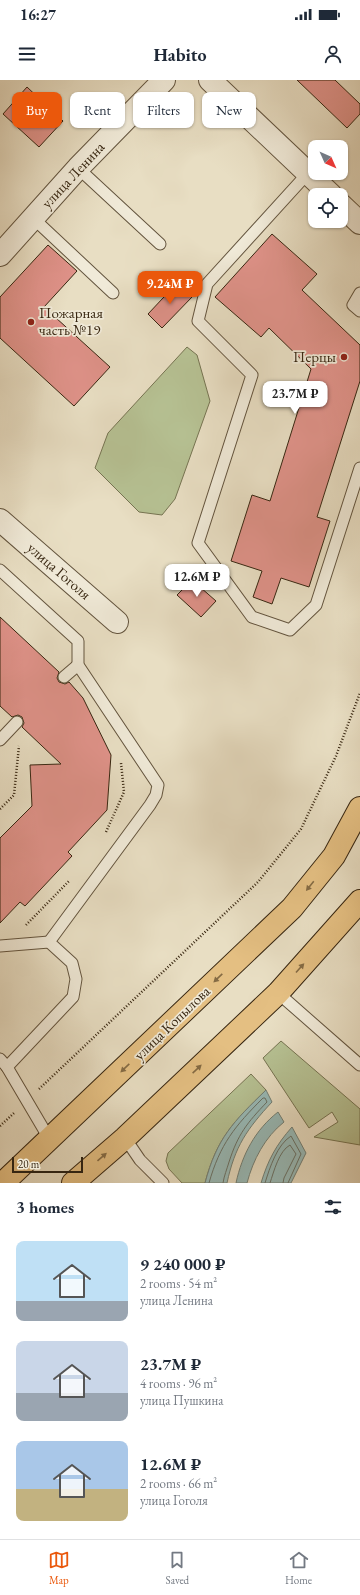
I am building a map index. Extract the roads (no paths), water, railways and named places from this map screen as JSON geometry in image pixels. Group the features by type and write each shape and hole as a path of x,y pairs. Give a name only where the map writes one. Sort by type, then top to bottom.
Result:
{"main road":[{"name":"улица Копылова","path":"3,1183 50,1140 292,908 334,856 360,808"},
{"path":"73,1183 125,1138 278,993 360,901"}],"street":[{"name":"улица Ленина","path":"0,255 78,168 164,80"},
{"path":"210,80 308,173"},
{"path":"315,180 324,188"},
{"path":"348,211 360,223"},
{"name":"улица Гоголя","path":"0,520 117,622"}],"lane":[{"path":"78,168 160,244"},
{"path":"308,173 207,284 198,321 252,375 198,543 252,617 290,630 316,605 360,468"},
{"path":"33,218 112,293"},
{"path":"360,293 353,305 360,311"},
{"path":"0,570 78,640 78,665 158,785 156,795 150,805 49,942"},
{"path":"64,677 78,665"},
{"path":"0,740 17,722"},
{"path":"0,946 49,942 72,963 76,979 73,997 3,1063 50,1140"},
{"path":"278,993 360,1065"},
{"path":"125,1138 140,1160 163,1183"}],"water":[{"path":"266,1090 272,1102 249,1130 238,1148 227,1183 205,1183 215,1154 221,1142 235,1122"},
{"path":"278,1112 284,1122 271,1135 256,1158 247,1183 236,1183 246,1153 256,1135"},
{"path":"292,1127 306,1153 291,1183 261,1183 273,1153 281,1140"}],"place":[{"name":"Пожарная часть №19","path":"31,322"},
{"name":"Перцы","path":"344,357"}]}
